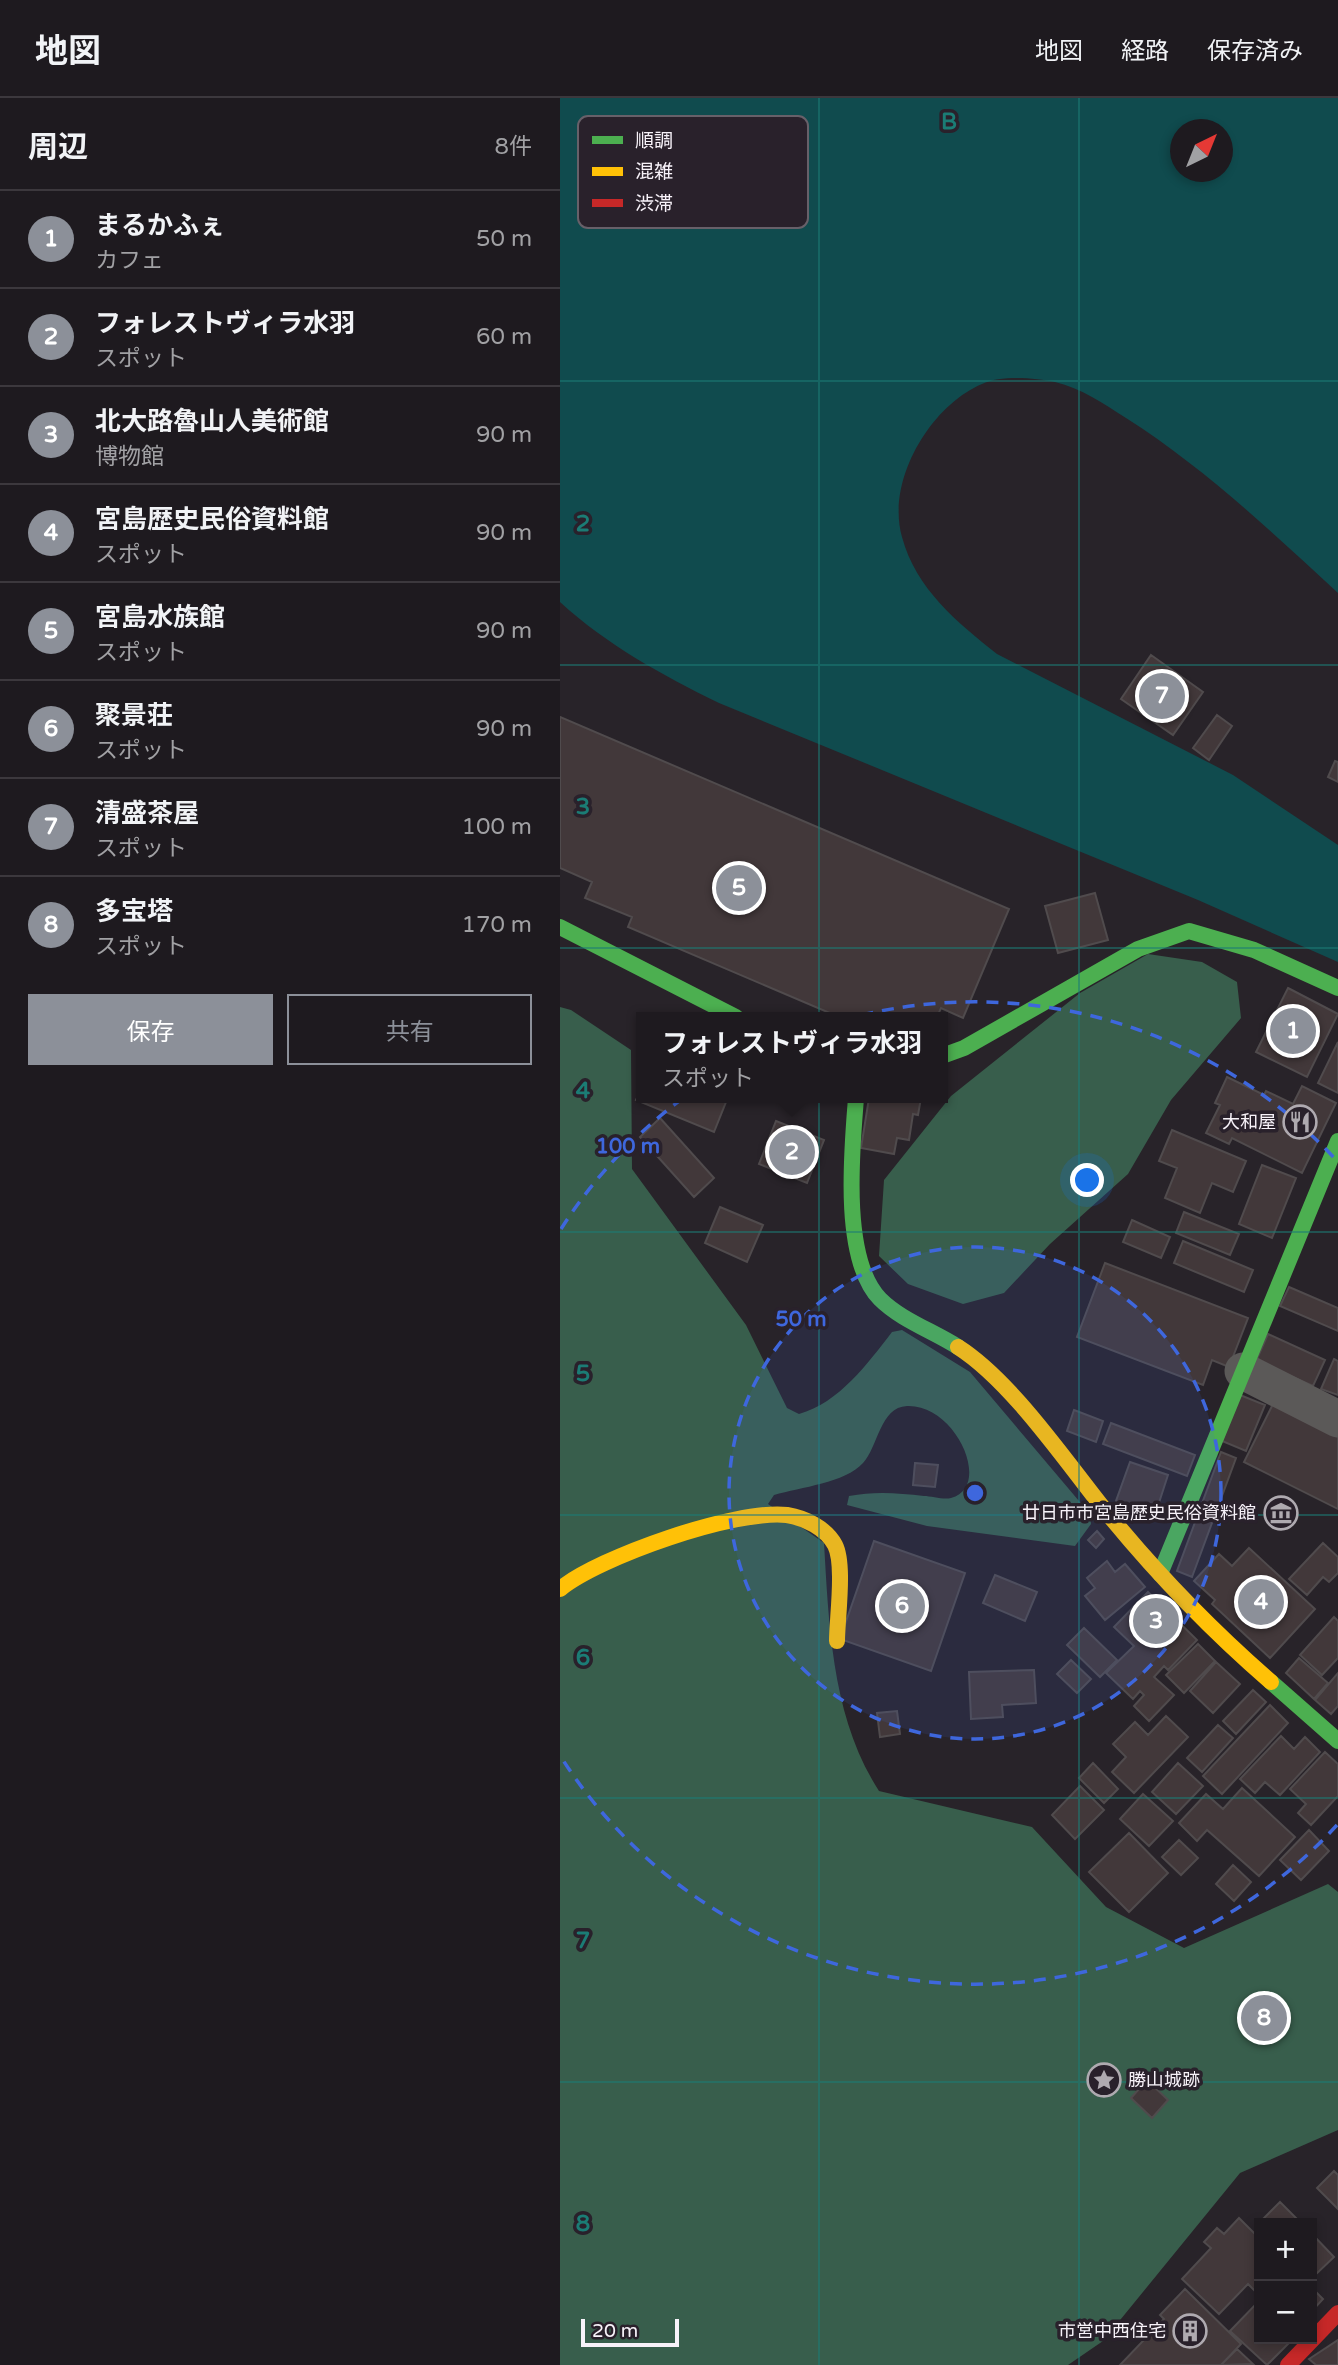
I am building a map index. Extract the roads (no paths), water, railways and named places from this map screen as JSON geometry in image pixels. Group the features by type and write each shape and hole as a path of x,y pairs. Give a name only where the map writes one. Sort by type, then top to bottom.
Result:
{"street":[{"path":"560,927 727,1012"},
{"path":"948,1054 964,1048 1138,950 1189,931 1254,950 1338,988"},
{"path":"856,1103 850,1167 858,1255 875,1294 894,1309 948,1337 975,1359 1026,1412 1160,1574 1267,1680 1338,1741"},
{"path":"1160,1574 1338,1141"},
{"path":"1242,1371 1338,1419"},
{"path":"560,1589 571,1580 662,1542 743,1516 806,1517 827,1533 836,1548 837,1641"},
{"path":"1288,2365 1338,2313"}],"water":[{"path":"560,98 1338,98 1338,593 1236,501 1182,457 1101,402 1055,382 1018,378 990,381 963,395 945,409 916,448 900,493 899,515 902,537 917,573 953,617 997,654 1233,775 1338,845 1338,962 1198,900 719,703 636,658 597,632 560,602"}],"place":[{"name":"清盛茶屋","path":"1162,696"},
{"name":"宮島水族館","path":"739,888"},
{"name":"まるかふぇ","path":"1293,1031"},
{"name":"大和屋","path":"1300,1122"},
{"name":"フォレストヴィラ水羽","path":"792,1152"},
{"name":"廿日市市宮島歴史民俗資料館","path":"1281,1513"},
{"name":"宮島歴史民俗資料館","path":"1261,1602"},
{"name":"聚景荘","path":"902,1606"},
{"name":"北大路魯山人美術館","path":"1156,1621"},
{"name":"多宝塔","path":"1264,2018"},
{"name":"勝山城跡","path":"1104,2080"},
{"name":"市営中西住宅","path":"1190,2331"}]}
